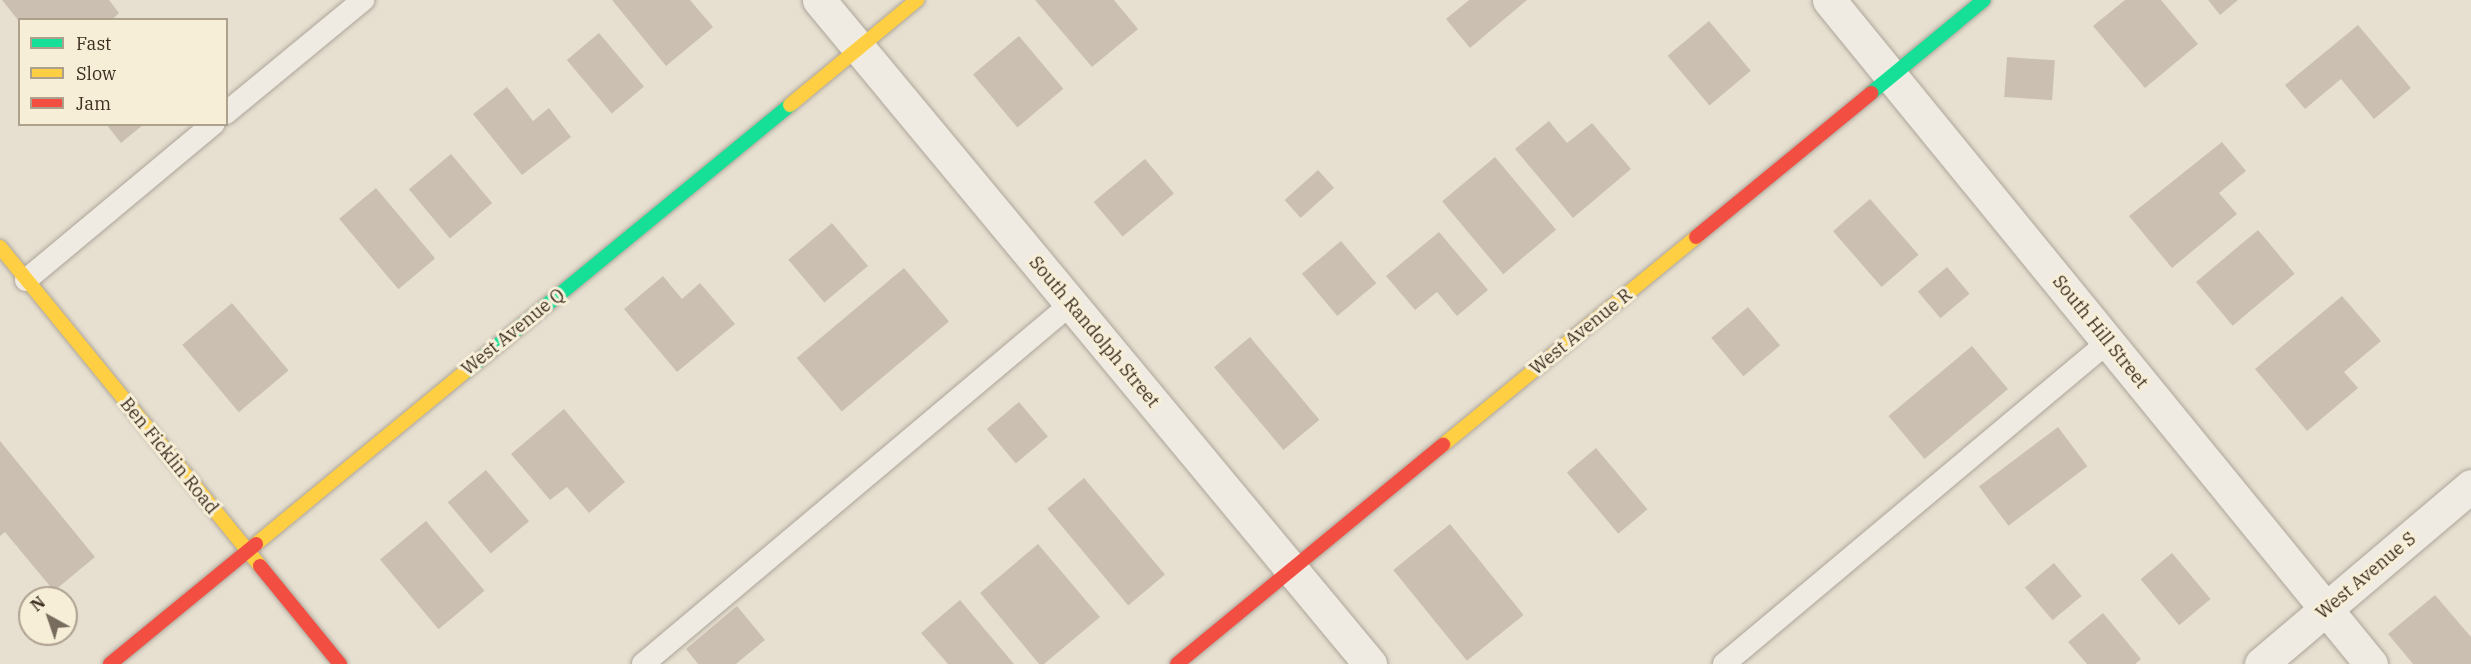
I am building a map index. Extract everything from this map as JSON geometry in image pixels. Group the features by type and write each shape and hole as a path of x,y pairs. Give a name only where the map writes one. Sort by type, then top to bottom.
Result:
{"street":[{"name":"South Randolph Street","path":"819,0 1370,664"},
{"name":"West Avenue Q","path":"110,664 917,0"},
{"name":"South Hill Street","path":"1829,0 2371,664"},
{"name":"West Avenue R","path":"1178,664 1984,0"},
{"name":"Ben Ficklin Road","path":"0,247 340,664"},
{"name":"West Avenue S","path":"2261,664 2471,486"}],"lane":[{"path":"228,111 363,0"},
{"path":"26,280 211,126"},
{"path":"643,664 1071,304"},
{"path":"1724,664 2108,342"}],"building":[{"path":"2,0 109,0 119,13 114,18 18,18 18,20"},
{"path":"612,0 690,0 713,27 666,66"},
{"path":"1035,0 1114,0 1138,29 1092,67"},
{"path":"1469,0 1527,0 1470,48 1446,19"},
{"path":"2125,0 2161,0 2198,44 2145,88 2093,26"},
{"path":"2208,0 2238,0 2220,15"},
{"path":"1709,21 1751,71 1709,106 1668,56"},
{"path":"2358,25 2411,88 2374,119 2341,79 2305,109 2285,85"},
{"path":"599,33 644,87 612,114 567,60"},
{"path":"1019,36 1063,89 1017,127 973,75"},
{"path":"2007,57 2055,60 2052,100 2004,97"},
{"path":"507,87 533,121 549,108 571,137 522,175 473,114"},
{"path":"1549,121 1567,143 1592,123 1631,169 1573,218 1515,149"},
{"path":"108,126 142,126 121,143"},
{"path":"2222,142 2246,171 2219,193 2237,214 2172,268 2129,216"},
{"path":"451,154 492,203 450,238 409,189"},
{"path":"1495,157 1556,230 1503,274 1442,201"},
{"path":"1145,159 1174,193 1123,237 1094,202"},
{"path":"1318,170 1334,188 1301,218 1285,200"},
{"path":"376,188 435,258 398,289 339,219"},
{"path":"1870,199 1919,255 1882,287 1833,231"},
{"path":"832,223 868,266 824,303 788,260"},
{"path":"2258,230 2295,274 2233,326 2196,282"},
{"path":"1439,232 1488,290 1457,316 1437,292 1415,310 1386,276"},
{"path":"1341,241 1376,283 1337,316 1302,274"},
{"path":"1947,267 1969,294 1940,318 1918,291"},
{"path":"904,268 949,322 842,412 797,358"},
{"path":"663,276 682,299 700,283 735,324 677,372 624,309"},
{"path":"2342,296 2381,341 2344,372 2358,388 2307,431 2255,369"},
{"path":"232,303 289,370 239,412 182,345"},
{"path":"1748,307 1780,345 1743,376 1711,338"},
{"path":"1250,337 1319,420 1283,450 1214,367"},
{"path":"1972,346 2008,389 1924,459 1889,416"},
{"path":"1019,402 1048,436 1016,463 987,429"},
{"path":"564,409 625,482 589,513 567,487 550,500 511,454"},
{"path":"2058,427 2087,466 2008,526 1979,487"},
{"path":"0,441 95,557 60,586 50,586 5,532 0,536"},
{"path":"1596,448 1647,509 1618,534 1567,472"},
{"path":"486,470 529,521 491,553 448,502"},
{"path":"1084,478 1165,575 1128,605 1047,509"},
{"path":"426,521 484,591 439,629 380,560"},
{"path":"1450,524 1524,615 1467,661 1393,570"},
{"path":"1038,544 1100,617 1044,664 1039,664 980,593"},
{"path":"2172,553 2211,599 2179,625 2141,579"},
{"path":"2054,563 2082,596 2053,620 2025,587"},
{"path":"2435,595 2471,637 2471,664 2413,664 2388,634"},
{"path":"960,600 1014,664 948,664 921,633"},
{"path":"737,606 765,640 736,664 698,664 686,649"},
{"path":"2103,613 2141,659 2135,664 2087,664 2068,642"}],"traffic: fast":[{"path":"1871,93 1984,0"},
{"path":"465,372 790,105"}],"traffic: slow":[{"path":"790,105 917,0"},
{"path":"1443,445 1696,237"},
{"path":"0,247 260,566"},
{"path":"256,544 465,372"}],"traffic: jam":[{"path":"1696,237 1871,93"},
{"path":"1177,664 1443,445"},
{"path":"110,664 256,544"},
{"path":"260,566 340,664"}]}
